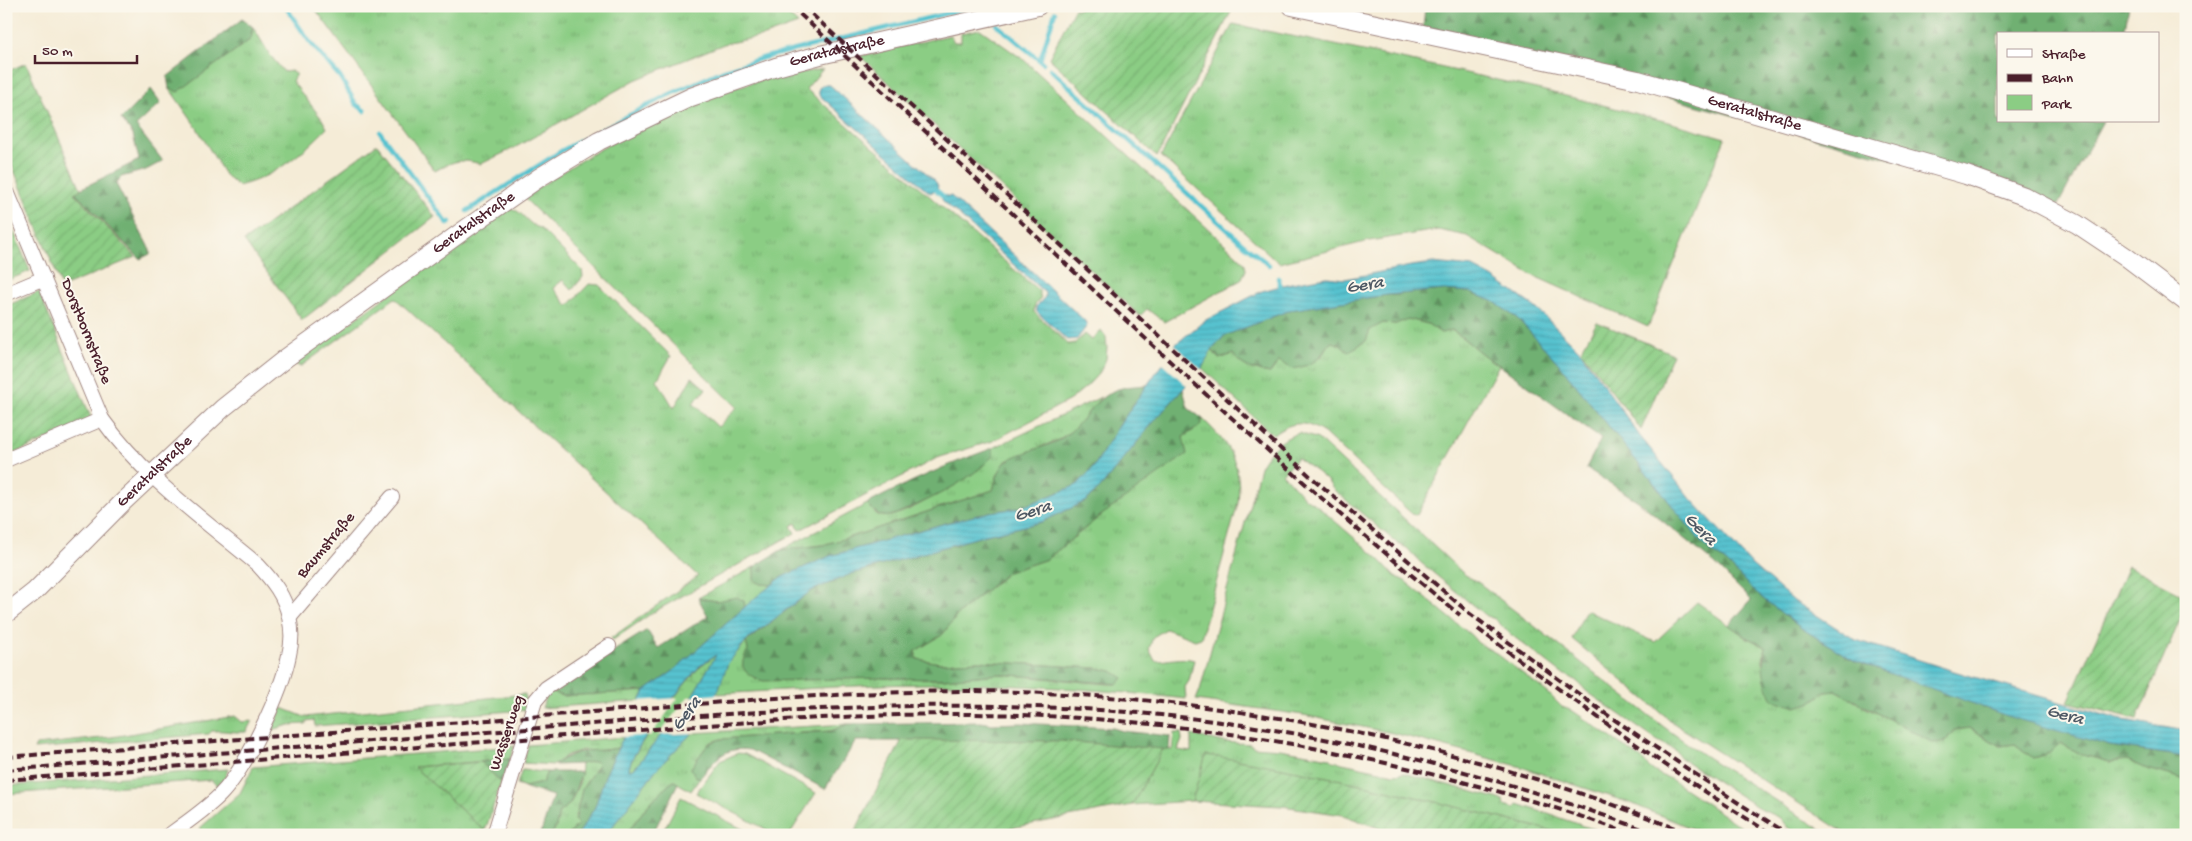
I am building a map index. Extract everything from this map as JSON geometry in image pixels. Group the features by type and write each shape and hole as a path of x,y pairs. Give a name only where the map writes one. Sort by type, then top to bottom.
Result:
{"street":[{"name":"Geratalstraße","path":"6,614 36,591 151,476 223,408 286,358 487,214 540,177 599,141 691,97 776,66 1036,6"},
{"name":"Geratalstraße","path":"1292,6 1638,80 1966,175 2024,196 2077,224 2126,256 2186,302"},
{"name":"Dorstbornstraße","path":"6,189 102,419 121,446 151,476 258,565 273,581 290,618 292,641 285,671 262,726 240,769 221,794 187,830 168,835"},
{"path":"6,294 44,278"},
{"path":"6,460 102,419"},
{"name":"Baumstraße","path":"290,618 392,498"},
{"name":"Wasserweg","path":"494,835 538,696 546,688 610,646"}],"green space":[{"path":"313,6 779,6 798,24 764,36 724,44 635,80 514,148 481,164 462,161 435,171"},
{"path":"1097,6 1234,6 1157,157 1049,58 1074,9"},
{"path":"1425,6 2129,6 2124,32 1997,32 1997,122 2102,122 2058,205 1423,30"},
{"path":"242,19 253,27 251,39 178,92 169,88 167,77"},
{"path":"1233,24 1542,90 1725,138 1648,327 1534,276 1467,236 1438,230 1369,241 1279,263 1161,156"},
{"path":"253,27 270,55 284,72 291,71 296,74 292,81 327,128 298,155 275,171 238,186 225,175 197,128 169,88 178,91 251,39"},
{"path":"980,29 1024,60 1239,257 1245,264 1246,270 1241,280 1164,322 1147,309 1140,316 860,56 950,35 954,42 961,42 961,33"},
{"path":"26,63 81,189 74,193 136,257 62,287 6,151 6,72"},
{"path":"823,69 806,89 1039,291 1041,298 1035,305 1034,312 1068,344 1075,343 1085,334 1092,340 1101,330 1106,337 1106,359 1100,372 1070,400 993,441 937,458 800,530 796,523 791,526 795,533 652,613 613,640 611,638 698,576 395,298 300,367 294,363 509,208 514,209 540,228 582,270 583,277 572,290 563,280 553,288 568,306 589,284 599,285 671,356 657,380 674,408 692,377 706,389 693,403 718,427 737,407 524,198 577,163 607,146 699,101 760,80"},
{"path":"151,89 161,103 136,126 163,161 146,170 121,177 116,184 150,250 150,254 140,259 74,192 139,160 133,135 121,119"},
{"path":"377,144 435,217 302,320 244,241"},
{"path":"6,213 30,271 6,281"},
{"path":"1444,290 1469,292 1493,301 1518,319 1560,365 1705,547 1727,563 1757,594 1801,628 1855,661 2110,746 2186,757 2186,780 2147,769 2127,760 2110,762 2083,755 2060,743 2050,753 2033,758 2015,744 2000,746 1970,728 1954,730 1945,742 1933,743 1837,691 1825,692 1810,703 1796,707 1773,700 1764,675 1766,647 1746,637 1729,625 1751,600 1714,563 1638,501 1586,468 1601,439 1486,357 1452,330 1441,333 1428,324 1408,319 1396,324 1383,323 1370,330 1366,341 1348,352 1339,344 1331,342 1315,361 1306,366 1292,369 1279,361 1270,373 1244,365 1233,354 1219,359 1212,350 1224,336 1290,310 1387,295"},
{"path":"39,292 92,420 6,457 6,306"},
{"path":"1408,319 1428,324 1441,333 1451,330 1499,365 1417,515 1411,513 1324,433 1317,429 1304,424 1298,424 1286,427 1273,435 1202,368 1212,350 1219,359 1233,354 1244,365 1270,373 1279,361 1320,358 1331,342 1339,344 1383,323 1396,324"},
{"path":"1597,322 1673,354 1641,430 1581,351"},
{"path":"1147,385 1093,468 1077,485 1019,508 990,512 946,523 830,556 782,577 772,585 761,584 754,580 754,567 781,550 823,545 993,490 1001,468 1010,459 1059,440 1074,428 1098,402 1113,391 1126,387"},
{"path":"1183,389 1188,408 1203,419 1200,426 1183,437 1187,454 1099,517 1047,559 1008,572 958,614 942,635 915,651 917,659 940,663 978,661 1096,668 1112,671 1123,678 1118,684 999,674 943,679 882,678 763,681 745,670 743,662 748,650 746,642 811,591 851,574 986,535 1042,522 1086,501 1100,488"},
{"path":"1101,397 1076,428 1058,440 1006,461 997,476 993,490 823,545 781,550 867,504 878,515 888,516 919,505 993,456 993,448"},
{"path":"1203,419 1220,438 1232,456 1236,466 1239,489 1238,503 1201,638 1195,640 1166,629 1153,637 1149,649 1155,661 1194,660 1189,681 1185,687 1186,699 1069,688 951,684 863,686 716,694 728,663 746,642 748,650 882,678 943,679 999,674 1118,684 1112,671 1096,668 978,661 940,663 917,659 915,651 942,635 958,614 1008,572 1047,559 1099,517 1183,437 1200,426"},
{"path":"1299,433 1318,439 1464,574 1479,583 1664,727 1705,756 1830,835 1800,835 1787,827 1780,818 1762,810 1681,758 1675,750 1656,740 1586,691 1576,680 1562,674 1509,633 1495,619 1486,616 1420,562 1407,548 1398,544 1333,489 1321,475 1297,458 1282,474 1305,498 1315,504 1380,560 1395,576 1405,581 1471,635 1478,643 1496,653 1548,693 1562,707 1573,711 1643,760 1654,771 1669,778 1753,835 1708,835 1630,803 1518,766 1397,734 1303,715 1196,700 1260,467 1276,446 1287,438"},
{"path":"993,448 993,456 975,473 942,493 908,509 883,516 867,504 929,474"},
{"path":"2128,566 2186,596 2186,606 2137,719 2068,702"},
{"path":"754,567 755,580 761,584 772,585 745,607 744,601 717,601 698,598"},
{"path":"737,597 744,601 745,607 672,672 645,691 563,696 550,691 647,630 658,648 708,616 698,598 717,601"},
{"path":"1697,602 1746,637 1766,647 1762,663 1810,703 1825,692 1837,691 1868,709 1945,742 1954,730 1970,728 2000,746 2015,744 2033,758 2050,753 2060,743 2083,755 2110,762 2127,760 2147,769 2186,780 2186,835 1848,835 1675,724 1572,639 1586,610 1655,642"},
{"path":"717,654 692,696 634,769 629,770 631,762 647,735 672,701 694,673"},
{"path":"550,691 563,696 645,691 640,701 542,708 546,695"},
{"path":"525,694 526,710 315,726 314,720 306,721 306,724 289,725 272,730 282,708 305,717"},
{"path":"235,716 242,722 252,721 246,732 212,731 209,734 34,749 36,745 112,737"},
{"path":"981,722 1113,728 1123,731 1170,736 1169,750 1060,741 856,741 825,789 750,750 741,749 727,752 716,760 700,778 695,776 691,768 707,745 721,739 831,731 848,724"},
{"path":"848,724 831,731 721,739 712,742 705,748 691,768 695,776 700,778 691,791 674,781 654,799 626,835 606,835 655,771 692,733"},
{"path":"1174,733 1181,733 1182,740 1178,750 1191,752 1191,735 1224,742 1250,744 1254,747 1280,749 1330,758 1333,761 1394,774 1404,773 1503,800 1504,805 1515,808 1518,804 1596,830 1602,835 1568,835 1433,801 1343,781 1297,771 1206,756 1192,801 1132,805 1163,749 1172,750"},
{"path":"624,737 618,748 599,751 583,750 567,755 554,765 523,763 528,745"},
{"path":"902,740 1060,741 1163,749 1132,805 1011,828 995,835 853,835"},
{"path":"515,746 510,759 414,767 485,831 483,835 201,834 200,828 240,793 253,767"},
{"path":"618,748 605,776 595,807 578,835 569,835 578,824 575,821 582,789 598,764 595,761 581,764 554,765 571,755 585,751"},
{"path":"738,753 745,754 816,793 789,835 777,835 696,793 720,761"},
{"path":"1206,755 1343,780 1568,835 1398,835 1343,815 1282,806 1192,801"},
{"path":"510,759 501,783 481,762"},
{"path":"595,761 599,764 586,785 575,815 578,824 569,835 551,835 556,827 559,812 570,804 580,781 581,764"},
{"path":"481,762 501,783 485,831 414,767"},
{"path":"228,769 225,778 217,786 211,780 6,794 6,786"},
{"path":"522,770 547,772 542,783 525,787 517,784"},
{"path":"547,772 582,772 570,804 559,812 556,827 551,835 540,835 553,796 516,785 525,787 542,783"},
{"path":"674,781 678,783 652,835 626,835 654,799"},
{"path":"681,797 754,835 661,835"}],"water":[{"path":"823,85 830,85 936,182 938,186 936,190 930,193 819,95 819,88"},
{"path":"943,196 951,196 1085,321 1087,326 1077,339 1067,340 1037,312 1036,307 1045,297 1045,293 942,200"},
{"name":"Gera","path":"1433,263 1473,267 1492,277 1536,308 1580,351 1639,435 1691,499 1753,566 1794,601 1856,640 2118,719 2186,731 2186,757 2110,746 2010,717 1855,661 1801,628 1757,594 1727,563 1705,547 1560,365 1518,319 1493,301 1469,292 1444,290 1387,295 1290,310 1224,336 1212,350 1202,368 1156,419 1100,488 1086,501 1042,522 986,535 851,574 811,591 746,641 728,663 718,691 692,733 655,771 606,835 578,835 595,807 605,776 645,691 672,672 756,597 782,577 830,556 946,523 990,512 1019,508 1077,485 1093,468 1120,424 1176,344 1204,321 1262,291 1291,283 1327,277 1345,279","holes":["716,655 692,696 634,769 629,770 637,750 671,701 700,666"]}],"pier":[{"path":"1174,344 1203,371 1188,387 1161,362"},
{"path":"719,694 695,733 658,735 688,697"},
{"path":"678,698 650,736 621,737 637,701"}],"waterway":[{"path":"285,6 309,41 340,77 356,104 365,111"},
{"path":"467,211 563,150 666,96 722,71 766,57 978,6"},
{"path":"1040,60 1055,12"},
{"path":"997,25 1043,63"},
{"path":"1050,69 1241,242 1269,265"},
{"path":"380,132 448,224 450,222"},
{"path":"936,190 943,196"},
{"path":"1278,278 1282,291"}],"railway":[{"path":"791,6 1204,393 1373,543 1460,615"},
{"path":"803,6 1310,476 1469,613 1606,714 1740,804 1790,835"},
{"path":"1478,629 1623,735 1773,835"},
{"path":"6,757 776,698 928,692 1020,692 1192,705 1278,718 1362,734 1446,754 1529,777 1611,804 1692,835"},
{"path":"6,770 793,710 868,707 1019,706 1170,716 1295,733 1418,760 1479,776 1539,794 1658,835"},
{"path":"6,780 780,720 922,714 1030,715 1149,724 1208,731 1326,750 1491,789 1562,810 1632,835"}]}
